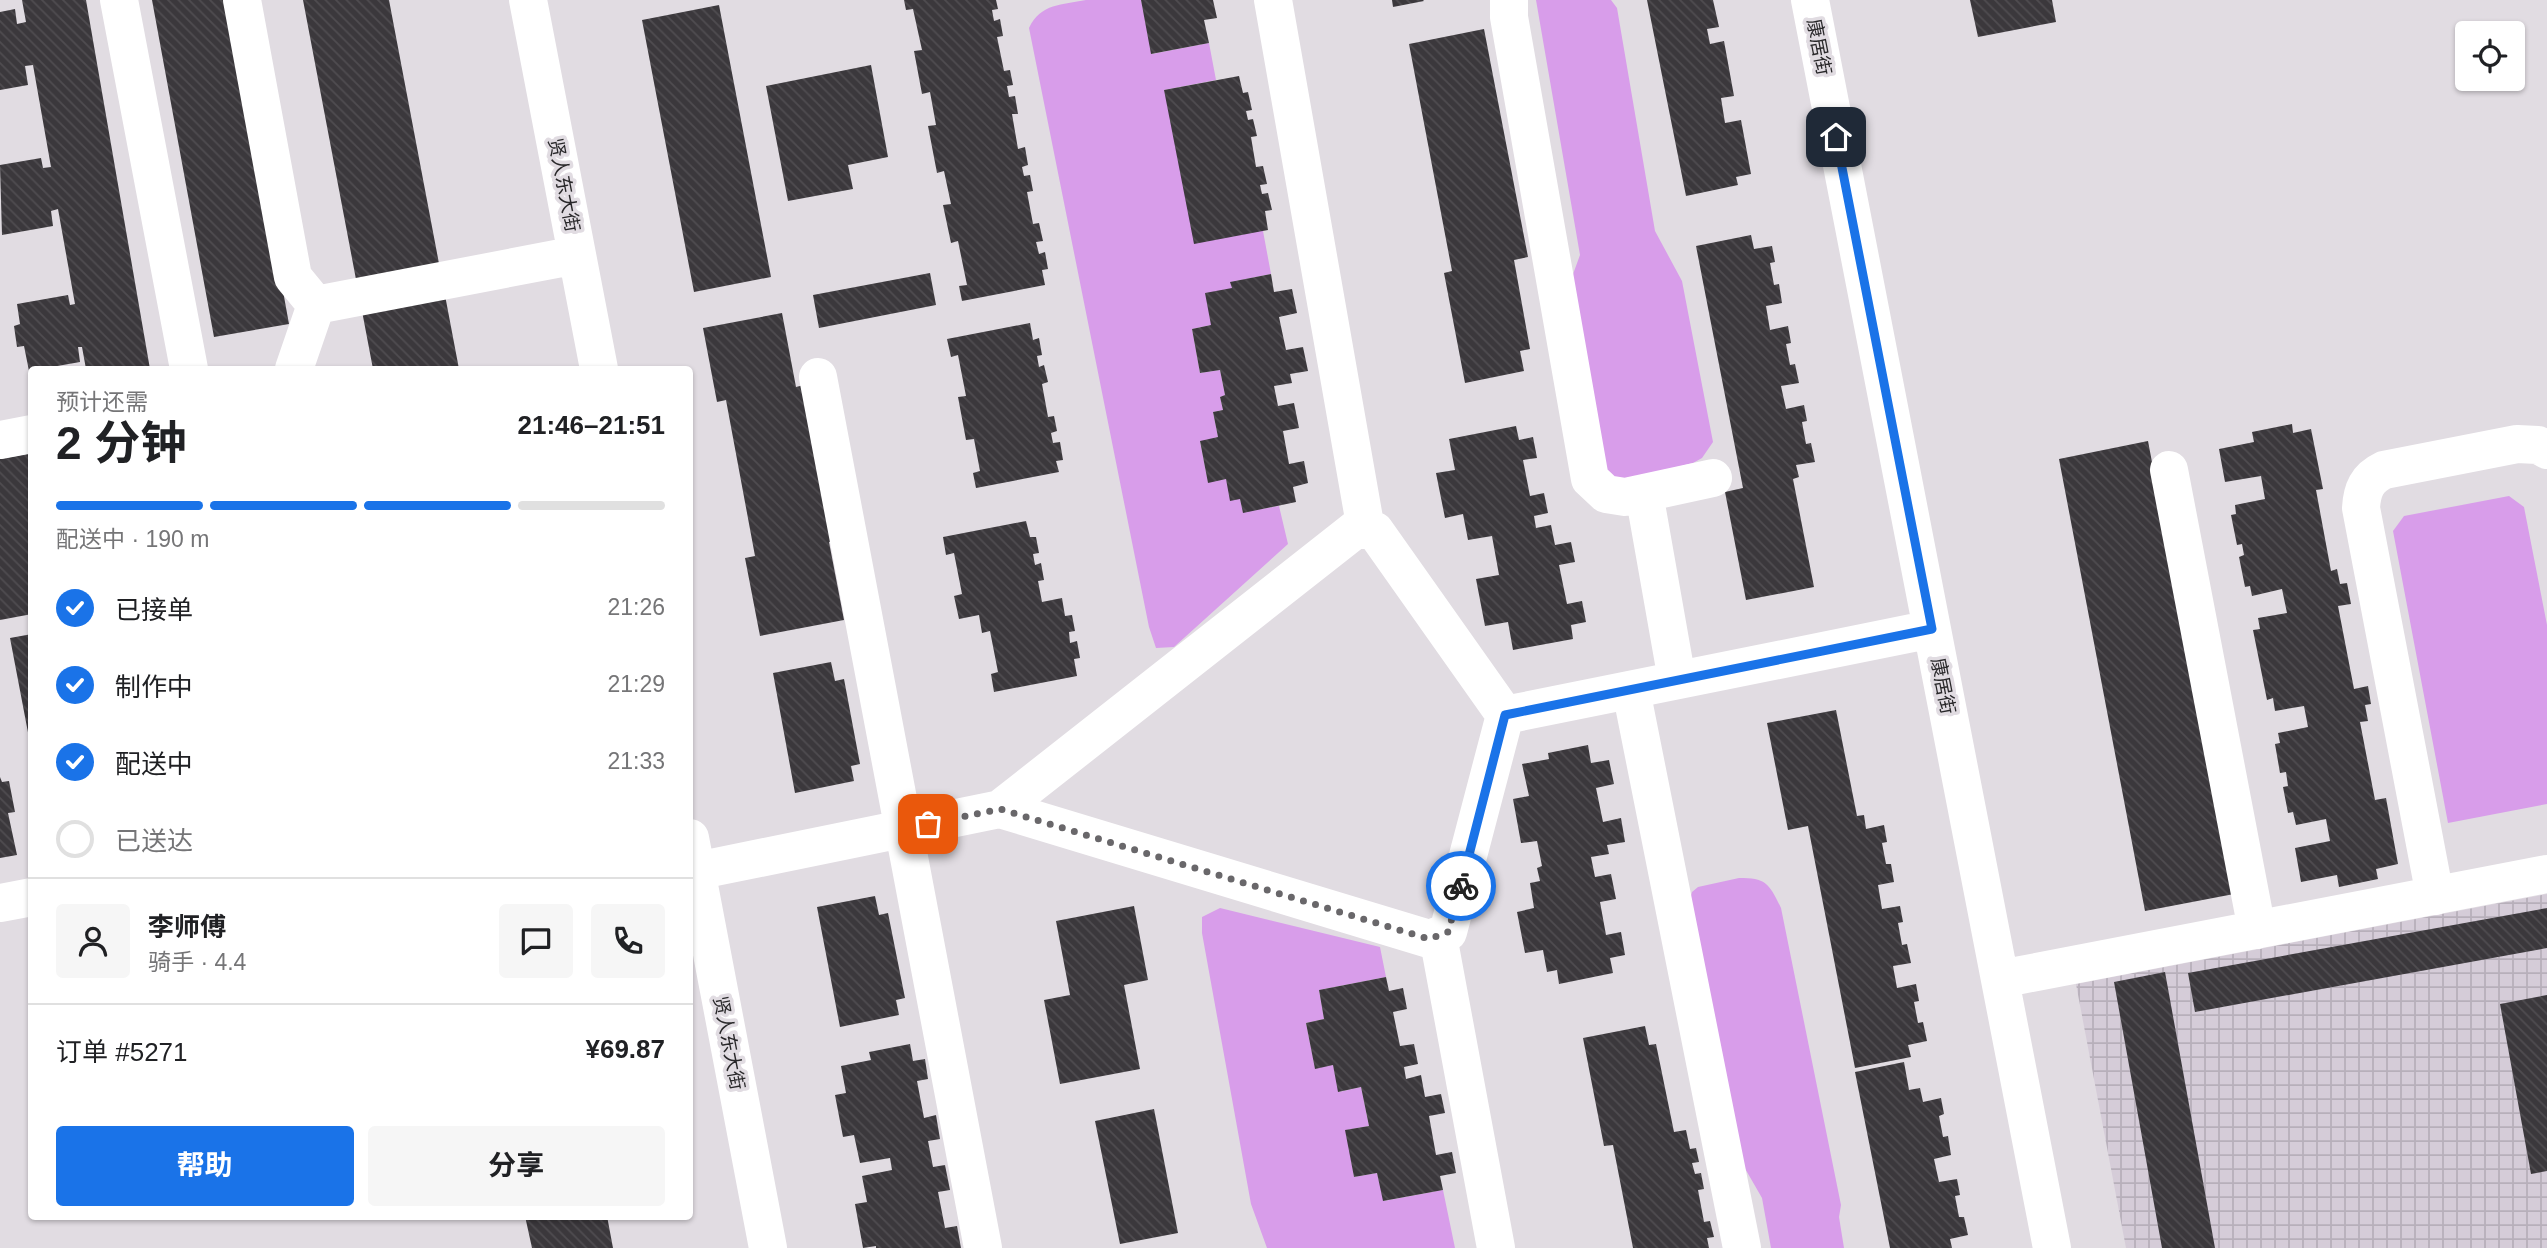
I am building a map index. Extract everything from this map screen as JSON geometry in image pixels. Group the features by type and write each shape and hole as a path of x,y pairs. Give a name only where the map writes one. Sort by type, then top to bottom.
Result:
{"street":[{"path":"119,0 187,366"},
{"path":"242,0 293,277 316,305"},
{"name":"贤人东大街","path":"528,0 598,366"},
{"path":"1273,0 1366,530"},
{"path":"1509,0 1511,30 1590,479 1606,494 1625,497 1713,478"},
{"name":"康居街","path":"1810,0 2052,1248"},
{"path":"316,305 578,256"},
{"path":"295,366 316,305"},
{"path":"818,377 983,1248"},
{"path":"0,440 28,435"},
{"path":"2434,896 2361,509 2362,495 2366,484 2374,475 2384,470 2517,444 2538,444 2547,450"},
{"path":"2169,470 2257,930"},
{"path":"1644,493 1677,680"},
{"path":"693,854 904,829 1000,809 1356,529 1375,531 1505,715 1448,932 1429,939 1000,809"},
{"path":"1505,715 1932,629"},
{"path":"1631,690 1742,1248"},
{"name":"贤人东大街","path":"693,854 768,1248"},
{"path":"2000,979 2547,874"},
{"path":"0,903 28,898"},
{"path":"1437,936 1496,1248"}],"shaded area":[{"path":"1086,0 1141,0 1152,54 1209,43 1216,80 1164,90 1263,231 1271,274 1231,282 1232,288 1211,325 1192,329 1200,373 1220,370 1225,395 1220,397 1223,410 1213,412 1218,437 1200,442 1208,482 1226,479 1240,499 1243,512 1279,506 1288,544 1174,647 1156,648 1149,627 1029,28 1046,9"},
{"path":"1536,0 1611,0 1617,8 1655,231 1682,281 1713,442 1702,458 1693,463 1617,482 1606,473 1572,277 1580,255"},
{"path":"2509,496 2524,507 2547,625 2547,804 2448,823 2393,531 2404,516"},
{"path":"1739,878 1755,879 1766,884 1781,908 1841,1205 1839,1217 1844,1248 1771,1248 1762,1198 1743,1165 1687,911 1692,892 1698,887"},
{"path":"2547,894 2547,1248 2126,1248 2076,984"},
{"path":"1220,908 1380,947 1386,977 1319,990 1324,1019 1306,1023 1315,1068 1333,1065 1339,1092 1361,1087 1369,1126 1346,1130 1354,1177 1377,1173 1384,1201 1443,1190 1455,1248 1267,1248 1251,1204 1202,933 1202,917"}],"building":[{"path":"22,0 86,0 149,366 85,366 82,347 78,347 80,362 57,366 28,366 24,346 17,347 14,326 20,324 17,304 68,295 70,305 75,304 58,209 51,211 53,226 2,235 0,165 41,158 43,168 51,167 33,65 25,66 28,85 0,90 0,12 15,9 17,24 26,22"},
{"path":"152,0 230,0 289,324 214,337"},
{"path":"303,0 389,0 458,366 372,366"},
{"path":"904,0 996,0 998,9 992,10 994,21 1000,19 1003,36 997,37 1004,71 1010,70 1013,85 1007,86 1009,97 1015,96 1018,114 1012,114 1018,149 1025,147 1028,165 1022,167 1024,176 1030,175 1033,191 1027,192 1033,224 1039,223 1043,241 1036,242 1039,254 1045,252 1048,269 1042,270 1045,285 962,301 959,286 967,285 958,241 951,243 943,205 951,204 944,171 937,173 928,126 936,125 930,92 922,94 914,51 922,50 913,9 906,10"},
{"path":"1141,0 1213,0 1217,18 1204,20 1209,43 1151,54"},
{"path":"1392,0 1423,0 1424,1 1393,7"},
{"path":"1647,0 1713,0 1719,27 1707,29 1710,44 1724,41 1734,96 1721,98 1725,123 1741,120 1751,174 1736,177 1738,185 1686,196"},
{"path":"1970,0 2052,0 2056,22 1978,37"},
{"path":"719,5 771,277 694,292 642,20"},
{"path":"1484,29 1528,257 1514,260 1530,349 1520,351 1524,371 1465,383 1444,273 1452,271 1409,44"},
{"path":"871,65 888,157 848,165 853,189 788,201 766,86"},
{"path":"1239,76 1243,93 1248,92 1252,110 1246,111 1248,120 1253,119 1257,136 1251,137 1256,167 1263,166 1267,184 1260,185 1262,194 1268,193 1272,210 1265,211 1268,230 1194,244 1164,90"},
{"path":"1751,235 1754,249 1772,246 1775,262 1770,263 1774,285 1779,284 1782,303 1766,306 1770,330 1788,326 1791,343 1786,344 1790,365 1795,364 1799,383 1781,386 1786,409 1804,405 1807,421 1802,422 1806,444 1811,443 1815,462 1796,465 1799,477 1793,479 1814,587 1746,600 1725,492 1743,488 1696,246"},
{"path":"930,273 936,305 819,328 813,295"},
{"path":"1271,274 1274,292 1292,289 1297,313 1279,317 1286,350 1303,347 1308,371 1290,374 1292,383 1274,386 1278,406 1294,403 1299,428 1283,431 1289,464 1304,461 1308,483 1293,487 1296,502 1243,513 1240,499 1230,501 1226,479 1208,483 1200,441 1218,437 1213,412 1223,410 1220,397 1225,395 1220,370 1200,373 1192,329 1211,325 1205,293 1232,288 1230,282"},
{"path":"782,313 796,387 808,384 838,540 829,542 844,620 760,636 745,558 755,556 726,400 717,402 703,328"},
{"path":"1030,323 1033,340 1039,338 1042,355 1037,356 1039,367 1044,365 1048,382 1042,384 1048,417 1054,416 1057,431 1051,433 1053,443 1060,442 1063,460 1056,461 1059,472 976,488 973,473 980,471 974,439 966,440 958,397 966,396 958,355 951,357 947,339"},
{"path":"2292,424 2293,433 2311,429 2323,489 2316,490 2331,571 2337,569 2340,584 2347,583 2351,604 2338,606 2354,689 2368,686 2371,704 2365,705 2368,721 2360,722 2375,800 2386,798 2398,864 2376,869 2378,879 2339,887 2337,875 2301,882 2295,848 2330,841 2326,819 2296,825 2293,812 2288,813 2283,787 2288,786 2286,772 2280,773 2275,744 2280,743 2278,733 2308,727 2304,706 2275,711 2273,698 2267,700 2253,630 2260,629 2258,618 2287,613 2282,589 2252,596 2250,586 2245,587 2239,557 2244,555 2242,544 2237,545 2231,515 2236,514 2235,505 2265,499 2261,476 2225,482 2219,449 2254,442 2252,432"},
{"path":"1516,426 1519,440 1533,437 1537,458 1523,460 1530,496 1544,493 1548,513 1534,516 1536,528 1551,525 1555,545 1571,542 1575,562 1559,565 1567,604 1582,601 1586,622 1571,625 1573,639 1513,650 1508,622 1485,626 1476,579 1499,575 1492,536 1468,540 1463,514 1445,518 1436,473 1455,470 1449,439"},
{"path":"2148,441 2234,894 2145,911 2059,459"},
{"path":"28,454 28,615 0,620 0,459"},
{"path":"1026,521 1030,537 1036,537 1039,553 1033,554 1035,565 1041,563 1044,580 1038,581 1042,602 1062,598 1065,616 1072,615 1075,631 1069,632 1070,643 1077,641 1080,658 1074,659 1077,676 994,692 991,674 998,672 990,631 982,633 979,615 959,619 954,596 962,594 954,553 946,555 943,537"},
{"path":"28,635 28,732 10,638"},
{"path":"831,662 835,681 844,679 860,764 851,766 854,781 795,793 773,673"},
{"path":"1836,710 1857,816 1864,815 1866,829 1884,825 1887,842 1882,843 1886,864 1891,864 1894,882 1878,885 1882,909 1900,906 1903,922 1898,923 1902,945 1907,944 1911,963 1893,966 1897,988 1916,984 1919,1001 1914,1002 1918,1023 1923,1022 1927,1041 1908,1045 1911,1057 1855,1068 1808,826 1788,830 1767,723"},
{"path":"1588,745 1591,763 1609,760 1614,784 1596,788 1603,822 1621,818 1625,842 1607,845 1609,854 1591,857 1595,877 1611,874 1616,899 1600,902 1606,935 1621,932 1625,955 1610,958 1613,973 1559,984 1557,970 1547,972 1543,950 1525,953 1517,912 1534,908 1530,883 1540,881 1537,868 1542,866 1537,841 1521,843 1513,799 1529,796 1522,764 1549,759 1548,753"},
{"path":"0,777 2,782 9,781 15,812 8,813 17,855 0,858"},
{"path":"875,896 879,915 888,913 905,998 896,1000 899,1015 840,1027 817,907"},
{"path":"1134,906 1148,980 1124,985 1140,1069 1060,1084 1044,1000 1070,995 1056,921"},
{"path":"2547,908 2547,948 2195,1012 2188,973"},
{"path":"2165,972 2215,1248 2162,1248 2114,982"},
{"path":"1386,977 1389,991 1403,988 1407,1009 1393,1012 1400,1046 1414,1044 1418,1064 1404,1067 1406,1079 1421,1075 1425,1097 1441,1094 1445,1113 1429,1116 1436,1155 1452,1152 1456,1173 1440,1176 1443,1190 1383,1201 1377,1173 1354,1177 1345,1130 1369,1126 1361,1087 1338,1092 1333,1065 1315,1069 1306,1023 1324,1019 1319,990"},
{"path":"2547,995 2547,1171 2531,1174 2500,1004"},
{"path":"1645,1026 1649,1045 1656,1044 1674,1132 1686,1130 1690,1149 1696,1148 1699,1162 1692,1163 1695,1174 1701,1173 1704,1189 1698,1190 1704,1222 1710,1221 1714,1237 1707,1238 1709,1248 1633,1248 1613,1145 1604,1146 1583,1038"},
{"path":"910,1044 913,1061 925,1059 928,1079 917,1081 924,1118 936,1115 940,1139 928,1141 933,1167 945,1165 950,1190 938,1192 945,1228 957,1226 961,1248 863,1248 855,1204 867,1202 862,1176 892,1170 890,1158 860,1163 854,1135 843,1137 835,1095 846,1093 841,1066 871,1060 869,1052"},
{"path":"1904,1062 1909,1090 1920,1088 1923,1102 1941,1098 1944,1114 1939,1116 1943,1137 1948,1136 1951,1155 1934,1159 1939,1182 1957,1179 1960,1195 1955,1196 1959,1217 1964,1217 1968,1235 1950,1239 1952,1248 1890,1248 1855,1072"},
{"path":"1154,1109 1178,1233 1120,1244 1095,1121"},
{"path":"526,1220 608,1220 613,1248 532,1248"}],"way so far":[{"path":"928,824 1000,809 1429,939 1448,932 1461,886"}],"route":[{"path":"1461,886 1505,715 1932,629 1836,137"}]}
